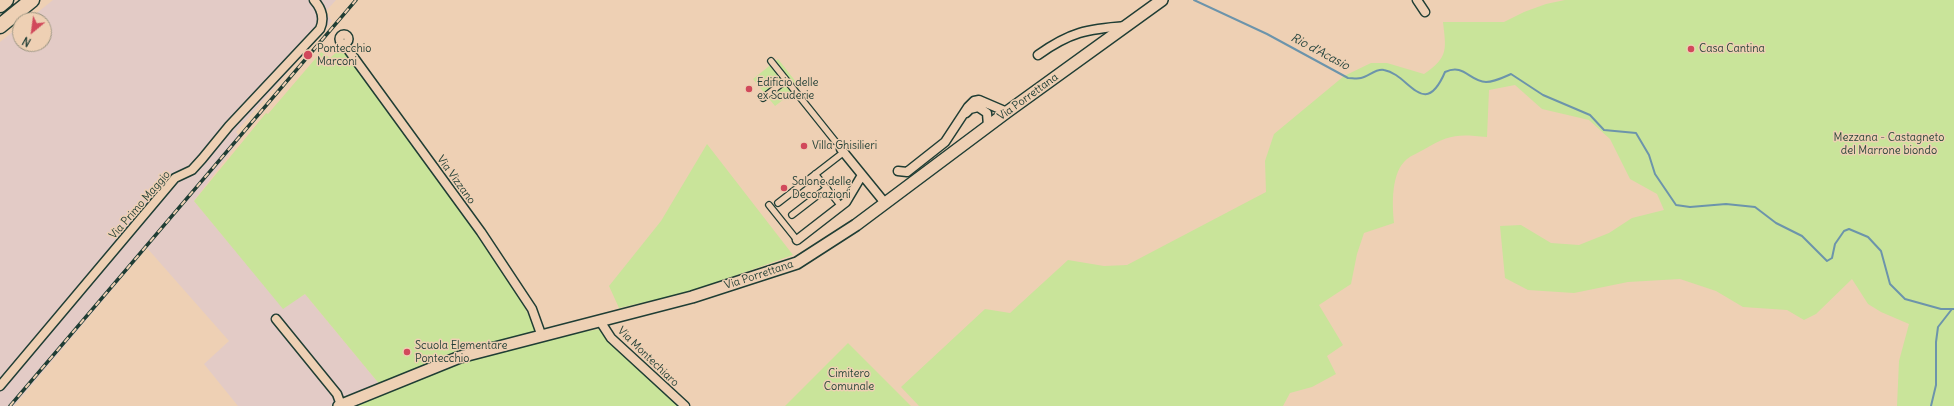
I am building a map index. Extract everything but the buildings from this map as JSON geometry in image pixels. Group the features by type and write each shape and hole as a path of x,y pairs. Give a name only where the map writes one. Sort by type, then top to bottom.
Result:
{"highway":[{"path":"0,4 6,0"},
{"path":"0,26 32,0"}],"main road":[{"name":"Via Porrettana","path":"340,406 448,361 541,334 600,321 692,297 797,263 856,225 992,123 1127,26 1158,1"}],"street":[{"name":"Via Primo Maggio","path":"0,386 175,178 192,170 229,126 320,29 324,21 321,10 314,0"},
{"path":"1417,0 1425,12"},
{"path":"1038,55 1065,38 1084,31 1095,28 1127,26"},
{"name":"Via Vizzano","path":"347,46 481,232 532,310 541,334"},
{"path":"771,60 835,141"},
{"path":"763,98 786,80"},
{"path":"898,171 907,172 945,142 968,106 974,101 980,100 1007,112"},
{"path":"960,118 970,109 978,107 987,113 992,123"},
{"path":"862,175 846,202 797,240 773,206 815,174 843,150 885,203"},
{"path":"815,174 841,206"},
{"path":"792,215 827,188"},
{"path":"276,319 337,394 340,406"},
{"name":"Via Montechiaro","path":"600,321 611,338 684,406"}],"shaded area":[{"path":"53,0 336,0 325,12 332,21 236,132 241,138 194,201 283,308 305,294 381,386 331,406 238,406 204,364 229,341 147,248 14,406 0,406 0,42 12,32 12,52 52,52 52,12 38,12"}],"green space":[{"name":"Mezzana - Castagneto del Marrone biondo","path":"1565,0 1954,0 1954,406 1897,406 1899,361 1909,324 1881,312 1868,304 1852,279 1816,314 1804,320 1787,310 1743,307 1716,291 1680,279 1628,282 1574,293 1528,290 1505,278 1500,226 1521,225 1551,243 1579,245 1609,233 1632,218 1664,210 1657,194 1630,179 1610,139 1589,120 1542,109 1515,85 1489,90 1487,137 1454,136 1447,138 1411,156 1402,165 1395,180 1393,198 1394,223 1364,233 1357,254 1351,284 1319,305 1343,345 1327,356 1336,374 1312,387 1290,393 1283,406 919,406 901,387 985,309 1010,313 1068,260 1104,266 1127,265 1266,192 1265,161 1274,134 1344,76 1371,63 1387,63 1424,74 1438,62 1444,52 1445,39 1443,22 1504,22 1524,12 1546,4"},
{"path":"342,47 462,211 524,306 540,339 600,329 682,406 331,406 381,386 305,294 283,309 194,201 266,113 268,114 321,52 330,58"},
{"path":"778,59 800,87 775,106 753,79"},
{"path":"707,144 793,255 690,292 619,308 609,286 661,221"},
{"name":"Cimitero Comunale","path":"848,343 911,406 785,406"}],"waterway":[{"name":"Rio d'Acasio","path":"1194,0 1267,34 1348,78 1361,78 1375,71 1384,70 1393,73 1416,91 1423,94 1430,93 1437,86 1445,72 1452,70 1462,71 1475,79 1486,82 1511,74 1543,95 1590,115 1604,130 1636,133 1649,155 1655,174 1676,205 1690,207 1726,204 1755,207 1776,223 1802,236 1827,261 1832,258 1835,244 1844,231 1849,229 1868,237 1881,251 1890,284 1905,299 1941,309 1954,309"},
{"path":"1931,406 1936,385 1936,342 1938,327 1952,309"}],"railway":[{"path":"10,406 356,0"}],"place":[{"name":"Casa Cantina","path":"1691,49"},
{"name":"Pontecchio Marconi","path":"308,55"},
{"name":"Edificio delle ex Scuderie","path":"749,89"},
{"name":"Villa Ghisilieri","path":"804,146"},
{"name":"Salone delle Decorazioni","path":"784,188"},
{"name":"Scuola Elementare Pontecchio","path":"407,352"}]}
